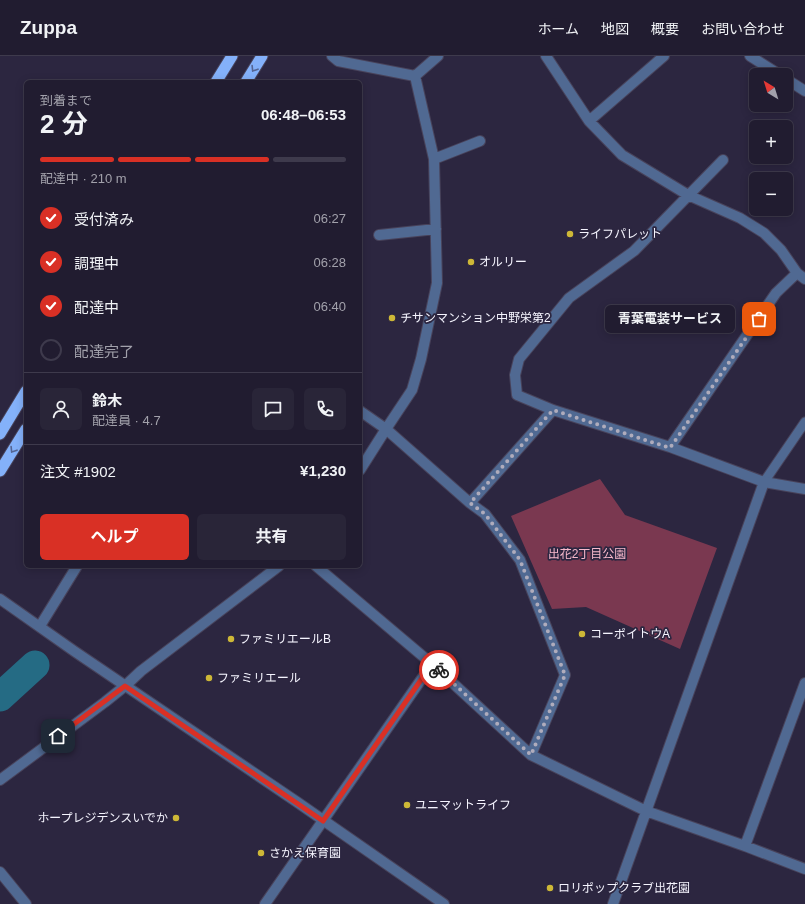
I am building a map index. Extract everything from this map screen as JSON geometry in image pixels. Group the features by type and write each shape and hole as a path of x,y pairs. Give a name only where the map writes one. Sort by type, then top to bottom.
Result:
{"highway":[{"path":"217,80 232,56"},
{"path":"247,80 262,56"},
{"path":"0,434 24,394"},
{"path":"0,471 24,432"}],"street":[{"path":"332,56 338,61 414,76"},
{"path":"414,76 438,56"},
{"path":"546,56 589,121 622,155 688,195 740,218 764,233 781,250 801,276 776,293 670,448"},
{"path":"589,121 664,56"},
{"path":"750,56 769,68"},
{"path":"362,467 412,390 421,359 437,283 434,159 414,76"},
{"path":"793,83 805,91"},
{"path":"434,159 480,141"},
{"path":"723,160 634,251 569,298 519,359 515,375 517,395 553,410 670,448 764,482 805,489"},
{"path":"379,235 436,229"},
{"path":"470,503 553,410"},
{"path":"362,412 386,428 470,503 485,514 520,560 565,675 531,755"},
{"path":"613,904 764,482"},
{"path":"40,626 76,568"},
{"path":"0,780 125,686 141,670 275,568"},
{"path":"318,568 432,664 531,755 646,811 805,869"},
{"path":"0,599 444,904"},
{"path":"265,904 432,664"},
{"path":"745,846 805,683"},
{"path":"0,872 26,904"}],"lane":[{"path":"764,482 805,422"}],"green space":[{"name":"出花2丁目公園","path":"600,479 625,515 717,548 680,649 586,607 552,609 511,516"}],"waterway":[{"path":"0,697 35,665"}],"way so far":[{"path":"439,670 531,755 565,675 520,560 485,514 470,503 553,410 670,448 759,319"}],"place":[{"name":"ライフパレット","path":"570,234"},
{"name":"オルリー","path":"471,262"},
{"name":"チサンマンション中野栄第2","path":"392,318"},
{"name":"青葉電装サービス","path":"759,319"},
{"name":"コーポイトウA","path":"582,634"},
{"name":"ファミリエールB","path":"231,639"},
{"name":"ファミリエール","path":"209,678"},
{"name":"ユニマットライフ","path":"407,805"},
{"name":"ホープレジデンスいでか","path":"176,818"},
{"name":"さかえ保育園","path":"261,853"},
{"name":"ロリポップクラブ出花園","path":"550,888"}],"route":[{"path":"58,736 125,686 323,821 432,664 439,670"}]}
